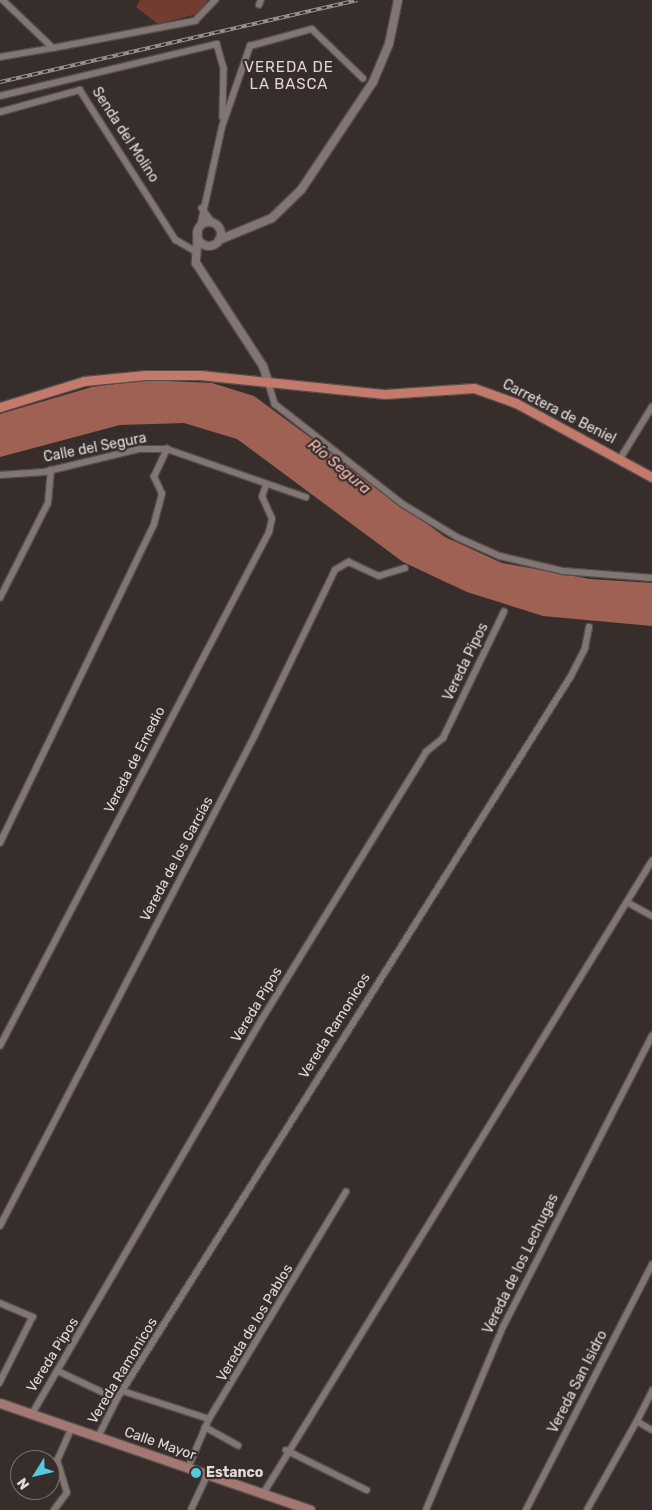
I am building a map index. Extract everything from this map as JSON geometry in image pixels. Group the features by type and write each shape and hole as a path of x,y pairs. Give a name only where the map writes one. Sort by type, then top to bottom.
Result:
{"main road":[{"name":"Carretera de Beniel","path":"0,407 102,378 200,375 269,384 385,394 480,388 652,477"},
{"name":"Calle Mayor","path":"0,1403 310,1510"}],"street":[{"path":"3,0 53,48"},
{"path":"1,58 195,21 215,0"},
{"path":"195,251 237,232 264,223 292,201 365,97 385,56 398,0"},
{"path":"364,78 312,29 250,46 222,126 202,206 195,251 198,266 262,366 275,404 403,504 457,537 500,556 563,570 652,578"},
{"path":"0,96 217,44 224,69 222,126"},
{"name":"Senda del Molino","path":"0,112 80,90 176,240 195,251"},
{"path":"202,206 216,224 219,240"},
{"path":"176,240 188,245 198,232 216,224 237,232"},
{"path":"198,232 206,245"},
{"path":"620,459 652,407"},
{"name":"Calle del Segura","path":"0,475 51,470 139,449 167,449 266,485 306,497"},
{"path":"0,843 154,524 162,494 154,477 167,449"},
{"path":"0,598 48,503 51,470"},
{"name":"Vereda de Emedio","path":"0,1046 269,532 272,519 262,497 266,485"},
{"name":"Vereda de los Garcías","path":"0,1226 250,744 335,570 349,562 380,576 405,568"},
{"name":"Vereda Pipos","path":"32,1414 293,969 426,752 443,738 504,612"},
{"name":"Vereda Ramonicos","path":"98,1437 118,1399 570,676 585,648 589,627"},
{"path":"263,1494 286,1450 652,861"},
{"path":"627,902 652,916"},
{"name":"Vereda de los Lechugas","path":"426,1510 503,1328 652,1036"},
{"name":"Vereda de los Pablos","path":"188,1468 208,1419 346,1192"},
{"name":"Vereda San Isidro","path":"526,1510 652,1265"},
{"path":"0,1303 32,1317 0,1383"},
{"path":"58,1371 118,1399"},
{"path":"123,1391 208,1419"},
{"path":"587,1510 652,1391"},
{"path":"636,1420 652,1430"},
{"path":"205,1427 238,1445"},
{"path":"54,1510 67,1493 57,1461 72,1428"},
{"path":"286,1450 367,1490"},
{"path":"191,1510 208,1475"}],"shaded area":[{"path":"140,0 208,0 197,14 158,24 136,7"}],"water":[{"name":"Río Segura","path":"146,380 212,383 254,396 445,537 502,563 590,579 652,583 652,626 543,616 467,592 403,562 237,439 184,423 120,425 0,457 0,414 92,387"}],"railway":[{"path":"0,82 358,0"}],"place":[{"name":"Estanco","path":"196,1473"}],"district":[{"name":"VEREDA DE LA BASCA","path":"289,76"}]}
